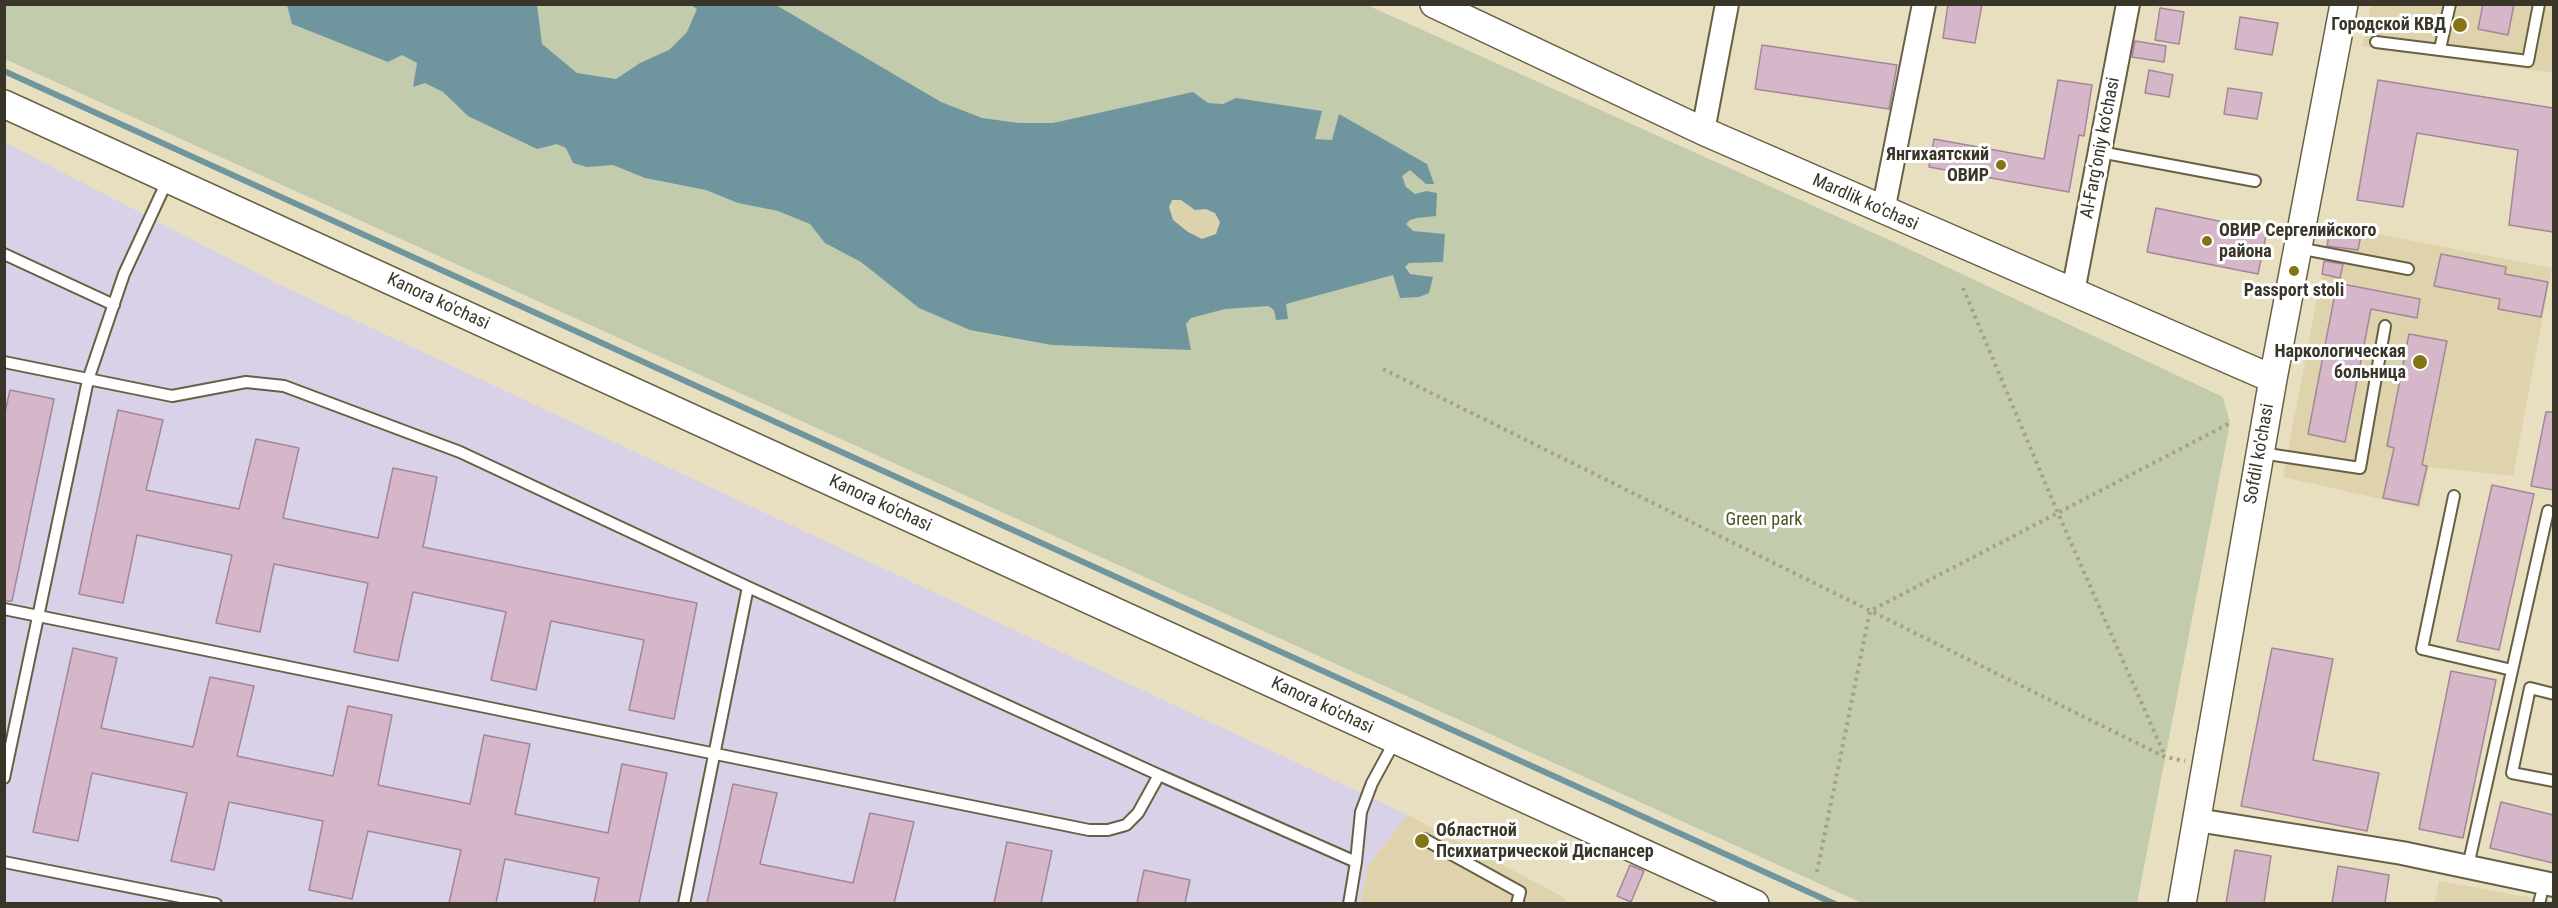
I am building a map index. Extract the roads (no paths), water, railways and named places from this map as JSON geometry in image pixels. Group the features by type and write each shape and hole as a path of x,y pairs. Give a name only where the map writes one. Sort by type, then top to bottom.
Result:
{"street":[{"name":"Mardlik ko‘chasi","path":"1434,4 1462,11 1703,131 2273,379"},
{"path":"1703,131 1727,4"},
{"path":"1883,211 1924,4"},
{"name":"Al-Farg‘oniy ko‘chasi","path":"2073,292 2128,4"},
{"name":"Sofdil ko'chasi","path":"2182,903 2273,379 2344,4"},
{"name":"Kanora ko'chasi","path":"4,104 1755,903"},
{"path":"2197,820 2468,866 2546,891"}],"lane":[{"path":"2440,49 2450,4"},
{"path":"2376,42 2528,61 2539,4"},
{"path":"2100,152 2255,181"},
{"path":"4,778 40,617 88,380 124,274 168,179"},
{"path":"2298,248 2408,269"},
{"path":"4,254 114,305"},
{"path":"2261,453 2361,468 2385,326"},
{"path":"4,362 172,396 246,382 284,386 460,452 748,587 1159,775 1356,862"},
{"path":"2454,496 2422,649 2512,670"},
{"path":"2468,866 2548,512"},
{"path":"684,903 748,587"},
{"path":"4,609 1099,831 1118,828 1133,819 1143,806 1159,775"},
{"path":"2509,684 2553,694"},
{"path":"2530,688 2512,773 2553,781"},
{"path":"1349,903 1361,812 1372,783 1396,739"},
{"path":"1424,839 1520,892 1517,903"},
{"path":"4,862 216,903"}],"water":[{"path":"287,5 537,5 542,44 577,73 616,79 640,63 669,50 687,32 697,9 691,5 776,5 941,102 982,118 1019,123 1053,123 1193,92 1208,103 1223,104 1236,98 1322,111 1315,139 1332,140 1339,114 1427,164 1434,184 1426,184 1410,170 1402,176 1406,187 1415,194 1426,191 1437,193 1436,216 1417,218 1406,224 1413,231 1445,234 1443,262 1409,263 1405,267 1410,274 1433,277 1429,293 1419,297 1400,298 1393,275 1286,304 1288,319 1276,320 1274,310 1268,306 1225,309 1191,318 1186,324 1191,350 1052,345 970,330 919,308 861,262 825,243 810,224 778,211 738,203 706,190 645,178 613,165 587,167 573,163 566,148 557,144 537,149 468,116 443,92 425,83 413,87 417,63 402,55 388,62 292,24","holes":["1172,200 1181,200 1195,210 1206,209 1215,213 1220,222 1216,234 1202,239 1188,232 1173,220 1169,207"]}],"waterway":[{"path":"4,71 1835,904"}],"place":[{"name":"Городской КВД","path":"2460,25"},
{"name":"Янгихаятский ОВИР","path":"2001,165"},
{"name":"ОВИР Сергелийского района","path":"2207,241"},
{"name":"Passport stoli","path":"2294,271"},
{"name":"Наркологическая больница","path":"2420,362"},
{"name":"Областной Психиатрической Диспансер","path":"1422,841"}],"park label":[{"name":"Green park","path":"1764,520"}]}
